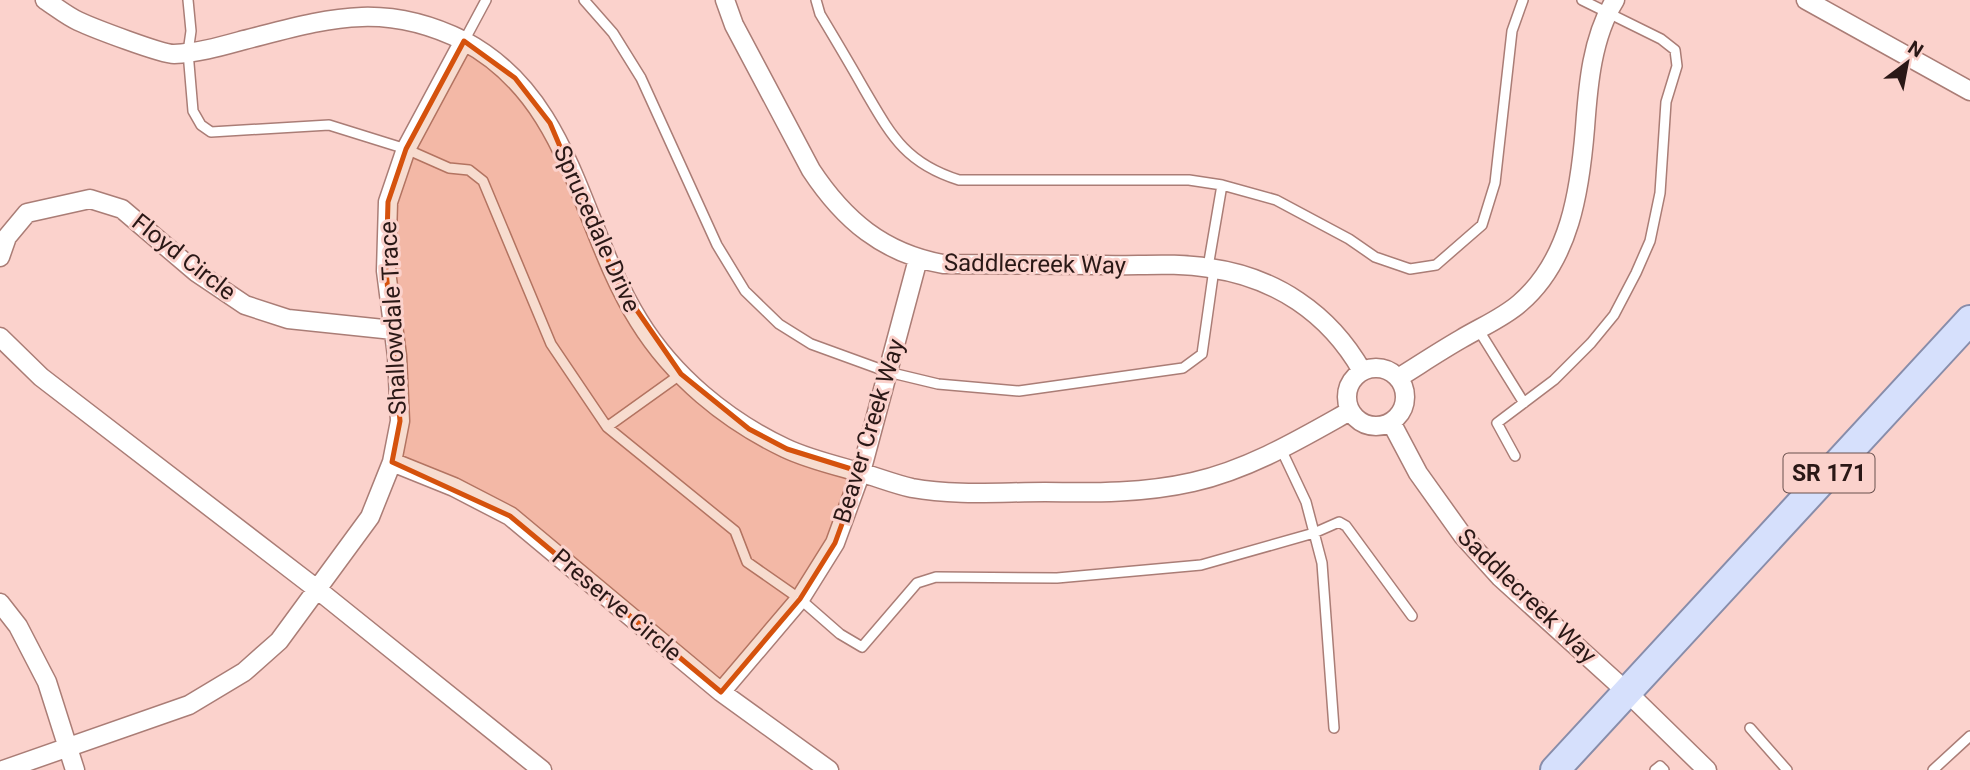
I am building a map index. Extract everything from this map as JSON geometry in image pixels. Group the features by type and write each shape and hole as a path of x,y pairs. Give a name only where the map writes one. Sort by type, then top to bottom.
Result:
{"main road":[{"name":"SR 171","path":"1555,770 1970,320"}],"street":[{"name":"Sprucedale Drive","path":"45,0 77,21 171,54 215,48 327,19 354,15 409,20 438,29 493,58 515,78 550,123 618,284 656,347 717,407 749,429 787,449 911,488 954,492 1100,493 1152,489 1194,482 1227,472 1281,449 1350,411"},
{"name":"Saddlecreek Way","path":"725,0 734,25 811,170 852,222 883,243 918,259 943,264 1211,268 1241,274 1275,286 1308,307 1332,328 1362,371"},
{"path":"1806,0 1832,7 1970,91"},
{"path":"1398,378 1521,302 1548,271 1570,225 1582,157 1589,74 1611,6"},
{"name":"Shallowdale Trace","path":"3,770 189,705 244,672 279,641 370,517 392,463 400,421 386,271 388,202 406,149 464,41"},
{"name":"Floyd Circle","path":"0,257 7,237 27,213 90,199 122,209 196,272 246,305 288,319 393,330"},
{"name":"Beaver Creek Way","path":"721,692 800,598 835,543 861,472 918,259"},
{"path":"0,337 41,377 318,590 542,770"},
{"path":"1373,368 1384,369 1398,378 1405,399 1402,410 1391,422 1380,426 1357,420 1350,411 1347,391 1354,377 1373,368"},
{"name":"Saddlecreek Way","path":"1391,422 1418,473 1463,536 1500,577 1627,692 1707,770"},
{"name":"Preserve Circle","path":"392,463 454,487 510,516 721,692 829,770"},
{"path":"0,603 18,626 47,682 75,770"}],"lane":[{"path":"188,0 191,31 188,52 193,111 201,125 211,132 329,125 406,149 449,168 468,170 483,181 551,344 607,427 735,531 747,562 800,598 840,634 862,648 916,583 936,577 1057,578 1201,565 1314,533 1339,522 1346,526 1412,616"},
{"path":"464,41 486,0"},
{"path":"584,0 613,33 641,78 717,245 745,291 779,324 811,344 888,372 938,384 1019,391 1183,368 1202,354 1222,185"},
{"path":"816,0 820,14 893,138 913,157 936,173 959,180 1189,180 1222,185 1276,200 1349,239 1375,257 1410,269 1436,265 1482,225 1495,183 1512,31 1523,0"},
{"path":"1515,456 1497,422 1554,380 1614,315 1650,241 1658,205 1666,103 1676,66 1675,50 1611,6 1582,0"},
{"path":"1478,330 1524,402"},
{"path":"607,427 681,374"},
{"path":"1281,449 1306,502 1322,563 1334,729"},
{"path":"1750,729 1787,770"},
{"path":"1933,770 1970,736"},
{"path":"1655,770 1660,766 1664,770"}],"highlighted area":[{"path":"464,41 515,78 550,123 618,283 681,374 749,429 787,449 861,472 835,543 800,599 721,692 510,516 392,462 400,421 386,271 388,202 406,149"}]}
